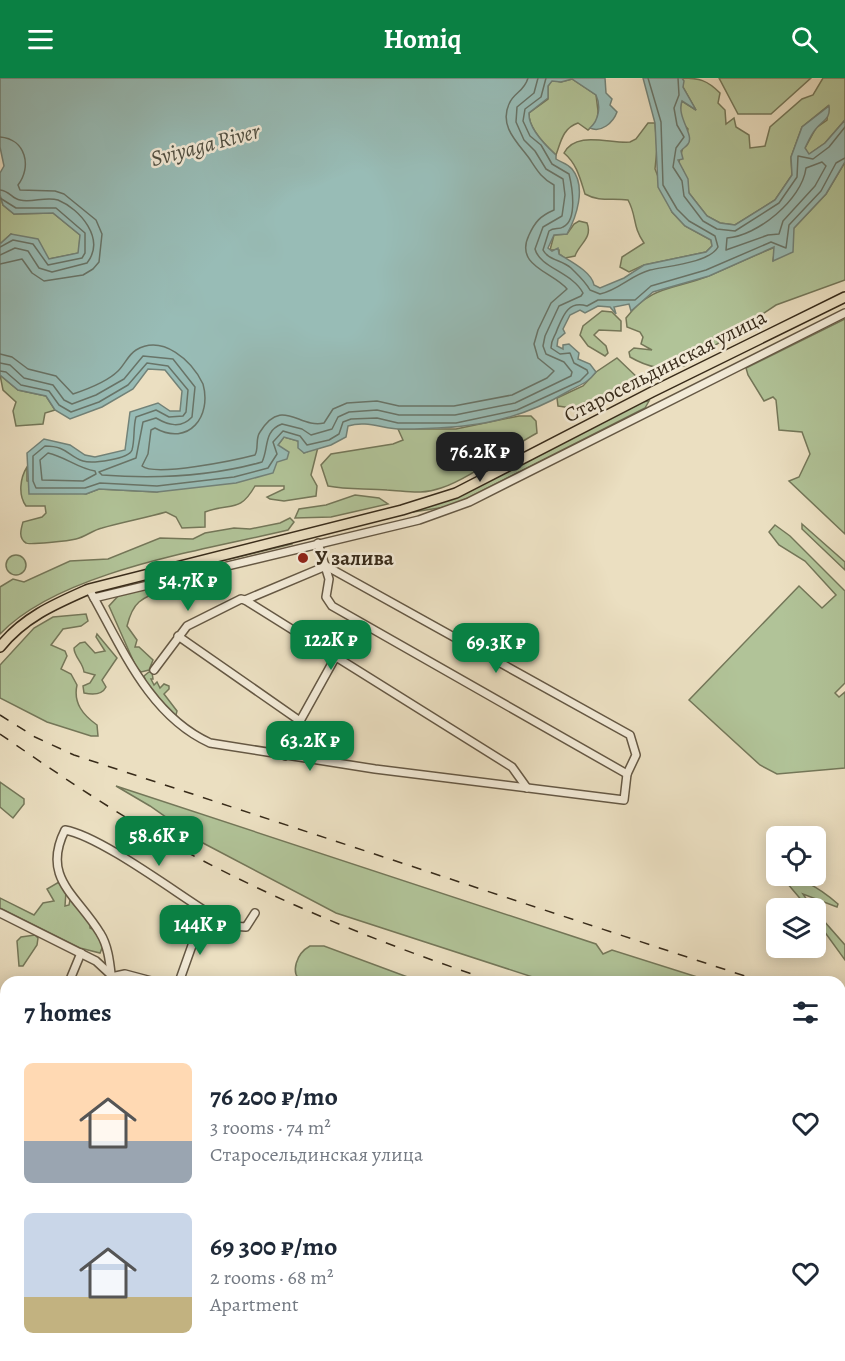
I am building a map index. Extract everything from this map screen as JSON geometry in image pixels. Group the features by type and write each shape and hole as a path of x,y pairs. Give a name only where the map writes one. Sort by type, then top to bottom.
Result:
{"main road":[{"name":"Старосельдинская улица","path":"0,647 23,623 44,609 92,593 402,510 477,483 652,392 845,297"}],"street":[{"path":"326,566 630,735 635,744 636,755 627,774 624,800 228,748 191,735 153,698 92,593 405,523 469,502 845,313"},
{"path":"402,510 405,523"},
{"path":"318,543 328,579 326,597 332,606 627,774"},
{"path":"154,670 187,626 241,599 245,600 326,566"},
{"path":"245,600 512,767 527,788"},
{"path":"178,636 300,721"},
{"path":"285,756 300,721 335,658"},
{"path":"111,976 102,935 64,883 55,864 56,853 65,830 105,848 126,861 210,914 216,925"},
{"path":"0,913 81,953 105,968 110,976"},
{"path":"181,976 195,937 216,925 246,927 255,913"},
{"path":"71,976 81,953"}],"green space":[{"path":"682,78 702,81 720,93 718,103 725,110 726,124 734,118 736,127 749,135 750,148 765,146 770,127 802,99 813,95 823,78 845,78 845,120 825,143 808,155 805,148 816,128 827,120 828,106 802,127 791,157 792,175 775,200 735,225 720,223 707,216 689,193 683,170 678,165 688,129 681,116 682,101 696,110 683,87"},
{"path":"719,78 811,78 771,114 738,114"},
{"path":"572,79 596,95 597,122 588,130 578,123 569,128 563,136 556,155 534,130 529,113 548,99 548,86 552,80 561,82"},
{"path":"648,123 655,123 657,149 655,169 672,212 685,226 711,240 712,246 706,252 644,265 629,272 620,267 622,257 644,243 628,200 601,199 585,194 575,167 564,153 569,146 585,140 630,142 636,139"},
{"path":"845,162 845,280 776,305 684,366 656,367 630,357 629,352 634,348 652,350 641,344 643,337 640,332 627,327 626,318 636,307 655,293 698,280 775,247 773,261 794,228 826,194"},
{"path":"0,195 3,205 14,214 53,213 80,235 79,253 49,259 11,234 0,244"},
{"path":"579,221 587,223 588,233 575,256 565,258 559,254 559,250 550,250 554,235 567,234"},
{"path":"602,311 612,312 621,321 621,331 599,330 594,335 606,346 608,353 605,356 588,346 580,335 583,326"},
{"path":"845,319 845,534 789,481 799,477 810,454 802,432 779,430 776,400 773,397 764,401 746,368"},
{"path":"617,358 640,380 640,386 600,404 580,408 558,406 557,398 583,386 596,372"},
{"path":"0,375 18,390 46,396 55,410 45,413 43,424 16,426 13,411 16,402 3,390"},
{"path":"649,401 645,408 452,506 413,512 641,402"},
{"path":"519,416 531,416 536,421 537,433 464,478 434,490 414,492 328,486 321,465 331,454 393,444 403,440 398,429 456,429"},
{"path":"284,437 298,441 304,453 318,447 311,475 317,486 316,496 284,501 270,499 267,497 284,489 284,486 255,486 239,504 205,512 205,527 182,528 176,517 166,512 99,529 72,540 26,543 22,539 23,522 42,517 46,513 45,506 26,506 23,502 21,486 27,467 27,481 86,494 99,489 157,492 278,445"},
{"path":"355,495 379,498 388,504 331,517 295,518 299,509 326,505"},
{"path":"290,518 294,522 288,530 176,555 96,579 59,594 26,612 0,634 0,587 13,579 24,582 70,561 108,559 160,538 193,539 205,533 234,528 250,529 280,523"},
{"path":"802,524 845,562 845,570 802,529"},
{"path":"775,525 790,536 845,591 845,683 835,693 839,697 845,692 845,768 777,774 760,765 689,700 799,586 822,608 836,595 805,561 779,545 769,532"},
{"path":"291,540 292,544 121,585"},
{"path":"16,555 23,558 26,565 23,572 16,575 9,572 6,565 9,558"},
{"path":"227,569 228,571 157,592 137,604 127,626 137,640 135,647 139,647 153,660 149,670 141,672 136,667 109,606 120,594"},
{"path":"86,614 88,621 81,626 63,629 51,645 65,651 67,656 61,669 71,674 77,685 76,697 80,708 97,725 98,736 91,736 47,722 0,698 0,665 34,628 53,617"},
{"path":"97,634 117,658 102,680 106,687 104,690 97,694 87,694 84,693 83,686 90,683 95,675 84,672 74,648 85,642 95,653 105,651 96,637"},
{"path":"152,672 153,679 151,679 154,685 157,682 160,688 164,684 169,686 164,694 177,711 176,715 173,716 147,685 144,676"},
{"path":"0,782 24,799 24,804 13,818 0,807"},
{"path":"116,786 596,944 603,954 612,950 694,976 530,976 336,913 203,843 150,806"},
{"path":"59,882 66,891 65,906 69,905 71,895 90,920 90,928 97,931 105,941 100,953 80,948 0,908 0,898 34,915 43,903 54,901 47,889"},
{"path":"789,886 814,886 838,904 837,907 826,903 826,898 813,898 803,894 806,898 800,898"},
{"path":"826,923 845,945 845,960 826,934"},
{"path":"35,935 38,938 37,945 23,966 19,966 17,941 21,937"},
{"path":"310,946 324,946 405,976 297,976 296,963 305,949"}],"water":[{"name":"Sviyaga River","path":"0,78 605,78 606,93 612,99 610,105 617,112 613,120 602,128 590,128 598,113 596,95 572,79 561,82 552,81 548,86 548,98 529,113 529,119 538,136 556,155 556,159 572,169 579,184 576,211 567,234 554,235 548,248 552,251 558,248 559,254 585,271 594,285 600,288 624,278 644,265 706,252 712,246 711,240 685,226 672,212 658,187 655,123 643,78 682,78 684,81 683,87 696,110 682,101 681,113 690,140 681,151 683,159 678,160 688,179 689,193 707,216 720,223 735,225 775,200 792,175 791,157 802,127 829,106 829,114 814,132 805,148 809,154 825,143 845,120 845,162 826,194 794,228 793,252 773,261 774,247 709,276 653,292 631,311 629,304 614,307 616,314 610,307 598,306 585,313 580,310 570,315 563,329 565,333 558,339 557,346 563,349 563,345 569,344 579,353 578,359 590,364 596,372 583,384 547,403 507,418 466,426 402,429 355,424 348,426 346,437 331,445 304,453 298,448 298,441 284,437 278,445 289,452 287,459 277,462 273,473 236,483 157,492 99,489 86,494 29,494 27,453 44,439 70,445 85,455 95,457 125,450 130,412 158,403 170,411 180,411 182,391 165,370 148,369 133,389 102,407 70,419 55,410 46,396 18,390 0,375 0,244 11,234 38,239 49,259 78,253 80,235 53,213 14,214 3,205 0,195 0,173 4,166 0,147"}],"railway":[{"path":"0,715 35,737 74,755 745,976"},
{"path":"0,734 119,813 223,871 358,932 479,976"}],"place":[{"name":"У залива","path":"303,558"}]}
